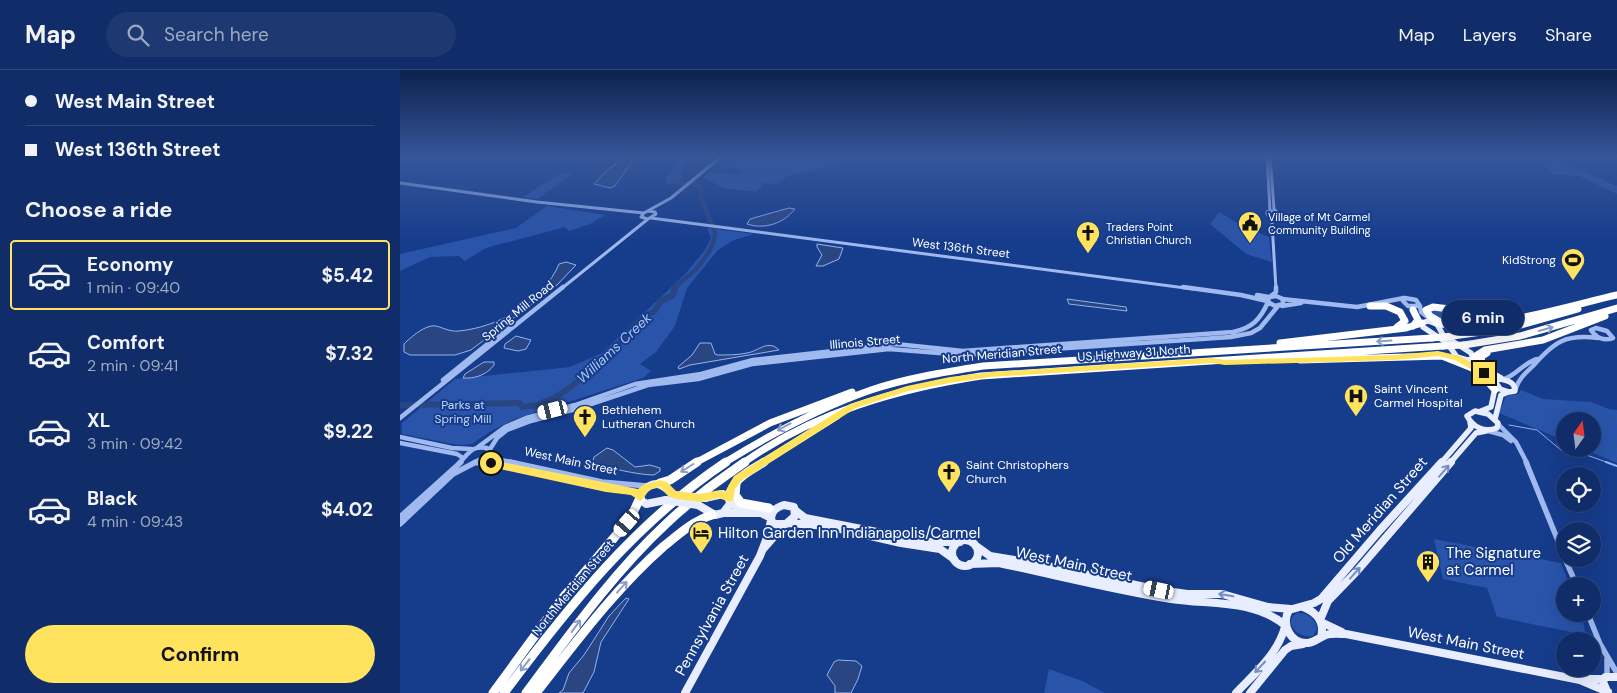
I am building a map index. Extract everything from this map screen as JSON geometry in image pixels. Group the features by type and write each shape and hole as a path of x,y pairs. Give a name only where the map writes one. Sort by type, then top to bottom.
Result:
{"highway":[{"path":"1436,323 1447,326 1508,320 1617,296"},
{"name":"North Meridian Street","path":"504,693 596,576 645,525 692,486 744,449 798,419 863,392 911,378 984,366 1453,336 1510,328 1617,296"},
{"path":"1370,306 1390,307 1398,310 1404,316 1405,320 1402,325 1382,331"},
{"path":"1450,309 1433,307 1426,311 1440,322 1464,325"},
{"path":"1413,310 1418,320 1413,326"},
{"path":"1474,357 1486,350 1543,340 1617,310"},
{"name":"US Highway 31 North","path":"526,693 621,570 648,541 693,500 734,468 768,447 806,426 853,406 907,389 971,377 1464,345 1520,336 1617,310"},
{"path":"1208,352 1382,331 1422,323"},
{"path":"1489,372 1482,364 1481,358 1487,353 1502,348"},
{"path":"1212,361 1225,363 1442,354 1457,358"},
{"path":"1423,356 1444,357 1462,363 1483,375 1495,386"},
{"path":"660,483 670,480 690,466 743,436 792,413 873,385 911,378"},
{"path":"730,500 732,486 741,476 853,406"},
{"path":"741,476 734,490 737,499 744,504 769,508"},
{"path":"493,693 561,600 630,519 640,498"},
{"path":"536,693 599,614 648,559 694,523 716,514"}],"main road":[{"path":"1422,323 1436,323 1443,335 1471,353 1478,364 1489,372 1512,383 1516,388 1515,391 1501,395 1495,411 1497,422"},
{"path":"1422,323 1425,328 1450,346 1457,358 1488,375 1495,386 1509,392"},
{"path":"1457,358 1468,360 1474,357"},
{"path":"1479,411 1490,408 1498,379 1504,379"},
{"path":"1479,411 1497,422"},
{"name":"Old Meridian Street","path":"1300,607 1321,599 1471,429 1467,416 1468,413 1479,411"},
{"path":"1470,422 1487,431"},
{"name":"Old Meridian Street","path":"1321,621 1323,610 1328,601 1476,433 1495,430 1497,422"},
{"path":"1455,459 1456,446"},
{"path":"660,483 674,495 705,498 720,494 738,507 769,508 790,505 806,519 836,522 928,542 968,541 976,546 978,557 970,564 959,564 940,549 902,543 820,525 775,524 761,513 716,514 705,512 698,504 666,500 648,504 643,502 640,498 643,490 651,485 660,483"},
{"path":"1418,488 1426,492"},
{"path":"716,514 728,508 730,500"},
{"path":"771,519 773,511 778,507"},
{"path":"786,524 794,519 796,511"},
{"name":"Pennsylvania Street","path":"685,693 731,613 764,549 771,519"},
{"name":"Pennsylvania Street","path":"764,549 774,532 786,524"},
{"path":"954,559 953,549 960,542"},
{"name":"West Main Street","path":"976,546 990,556 1010,558 1159,590 1187,594 1222,594 1268,607 1291,609"},
{"name":"West Main Street","path":"970,564 999,563 1172,599 1235,604 1275,617 1285,626"},
{"path":"1236,693 1275,650 1283,638 1286,614 1291,609 1300,607 1311,610 1321,621 1323,630 1321,637 1317,641 1291,646 1285,650 1250,693"},
{"path":"1323,610 1325,618 1334,629"},
{"path":"1275,617 1282,628 1283,638"},
{"name":"West Main Street","path":"1321,621 1346,634"},
{"path":"1285,626 1297,640 1308,643"},
{"name":"West Main Street","path":"1321,637 1331,634 1346,634 1580,680 1608,692"},
{"name":"West Main Street","path":"1580,680 1617,677"},
{"path":"1605,678 1604,685 1608,692"}],"street":[{"path":"409,185 641,217"},
{"path":"537,202 623,212 646,212 655,208 687,185"},
{"path":"656,214 688,185"},
{"path":"1269,185 1270,211 1266,213 1272,223 1276,285 1284,303 1279,306"},
{"path":"1271,185 1274,208 1280,215 1272,223"},
{"path":"1270,211 1276,211"},
{"name":"West 136th Street","path":"646,212 666,218 707,225"},
{"name":"Spring Mill Road","path":"423,399 637,224 646,212"},
{"name":"Spring Mill Road","path":"400,417 656,214"},
{"path":"1269,216 1276,217"},
{"name":"West 136th Street","path":"641,217 1269,299"},
{"name":"Illinois Street","path":"472,464 483,459 501,435 512,428 580,408 632,389 654,384 698,379 748,365 901,344 967,351 1233,332 1249,328 1257,323 1262,317 1269,299 1276,293 1276,285"},
{"path":"1269,299 1355,308 1404,298 1414,299 1419,302 1422,313 1436,323"},
{"path":"1404,298 1403,302 1421,317 1422,323"},
{"path":"1269,299 1279,306 1312,302"},
{"path":"1378,303 1395,302 1415,308 1420,306"},
{"name":"Illinois Street","path":"463,459 467,453 477,448 500,430 518,421 578,404 635,384 701,374 758,359 898,348 964,355 1231,337 1258,330 1266,322 1272,310 1279,306"},
{"path":"1516,388 1520,378 1537,358 1555,342 1580,337 1591,332 1594,328 1600,328 1611,337 1617,339"},
{"path":"1591,332 1598,338"},
{"path":"1580,337 1611,337"},
{"path":"1504,379 1513,377 1523,365 1537,358"},
{"path":"1497,422 1518,446 1556,536"},
{"path":"1487,431 1505,437 1518,446"},
{"path":"400,438 452,448 477,448"},
{"path":"400,443 457,454 463,459 464,463 472,464"},
{"name":"West Main Street","path":"477,448 485,448 494,458 597,481 634,486 651,485"},
{"path":"400,517 463,459"},
{"path":"400,524 451,475 472,464"},
{"name":"West Main Street","path":"472,464 500,464 606,488 633,491 640,498"},
{"path":"1592,622 1608,659 1617,673"},
{"path":"1605,678 1608,659"}],"green space":[{"path":"542,185 557,185 537,199 523,197"},
{"path":"718,185 762,185 756,192 723,188"},
{"path":"1598,185 1617,186 1617,194"},
{"path":"547,206 605,215 590,224 569,231 565,227 486,248 465,261 459,256 430,257 400,271 400,254 516,228"},
{"path":"1219,212 1242,226 1269,237 1272,262 1246,254 1210,224"},
{"name":"Parks at Spring Mill","path":"707,228 754,234 734,240 718,250 687,288 675,326 656,352 640,364 651,371 643,378 515,419 491,431 472,444 458,445 402,434 402,423 455,379 570,367 602,353 686,273 705,250 711,238"},
{"path":"1432,310 1495,319 1447,323 1436,318"},
{"path":"1521,390 1543,399 1591,402 1617,410 1617,463 1601,456 1601,412 1556,412 1556,437 1499,413 1506,396 1518,394"},
{"path":"1434,539 1556,562 1556,567 1563,567 1566,577 1556,577 1556,622 1583,622 1585,632 1571,632 1497,617 1487,588 1443,579"},
{"path":"1297,613 1308,615 1313,620 1317,630 1313,636 1303,635 1294,629 1291,621"},
{"path":"1049,669 1082,681 1105,693 1044,693"}],"shaded area":[{"path":"598,185 616,185 610,188"},
{"path":"789,208 795,209 791,214 774,224 754,226 747,224 750,219"},
{"path":"817,244 843,248 839,259 823,266 816,266 822,255"},
{"path":"566,262 576,265 557,285 471,350 455,355 410,355 404,352 404,344 428,327 436,326 459,331 474,329 504,318 531,301 552,278 559,264"},
{"path":"1067,299 1126,307 1127,311 1069,304"},
{"path":"516,336 531,340 526,349 518,351 504,348 505,344"},
{"path":"700,343 711,343 715,354 718,355 747,353 767,346 775,347 779,350 690,365 679,369 678,367 692,355"},
{"path":"484,362 494,362 494,365 480,376 463,378 465,374"},
{"path":"607,448 613,450 635,467 650,465 660,468 660,471 654,475 640,474 613,469 593,461 594,457"},
{"path":"626,598 629,599 601,642 594,672 583,693 559,693 563,690 569,673 584,655 609,616"},
{"path":"838,660 856,661 862,666 851,693 835,693 835,686 827,675 834,662"}],"waterway":[{"name":"Williams Creek","path":"675,289 702,261 710,250 714,238 715,233 701,197 700,187 697,185"},
{"name":"Williams Creek","path":"400,405 520,403 522,407 537,405 554,398 571,387 605,358 644,316 654,312 661,301 673,295 675,287"},
{"path":"1509,425 1537,430 1561,450 1581,453 1609,463"},
{"path":"1606,462 1617,466"}],"place":[{"name":"Village of Mt Carmel Community Building","path":"1250,244"},
{"name":"Traders Point Christian Church","path":"1088,254"},
{"name":"KidStrong","path":"1573,281"},
{"name":"Saint Vincent Carmel Hospital","path":"1356,417"},
{"name":"Bethlehem Lutheran Church","path":"585,438"},
{"name":"Saint Christophers Church","path":"949,493"},
{"name":"Hilton Garden Inn Indianapolis/Carmel","path":"701,554"},
{"name":"The Signature at Carmel","path":"1428,583"}],"route":[{"path":"491,463 530,470 614,490 633,491 640,497 640,493 643,490 651,485 660,483 671,494 700,498 720,494 729,498 734,483 746,472 853,406 921,385 950,380 991,375 1212,361 1225,363 1438,354 1447,354 1457,358 1484,373"}]}
